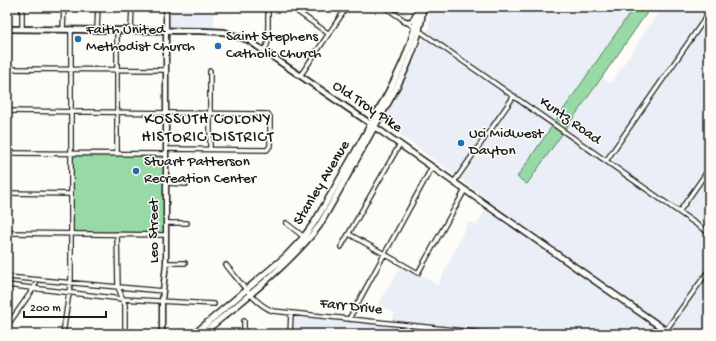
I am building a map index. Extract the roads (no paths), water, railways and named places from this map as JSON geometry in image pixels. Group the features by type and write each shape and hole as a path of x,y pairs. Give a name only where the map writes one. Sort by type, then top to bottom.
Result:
{"main road":[{"name":"Stanley Avenue","path":"202,334 286,256 304,237 314,223 399,84 412,56 423,7"},
{"path":"404,21 414,20 417,10"},
{"name":"Stanley Avenue","path":"417,10 417,29"},
{"name":"Old Troy Pike","path":"7,28 224,32 248,40 373,125 432,168 671,334"},
{"name":"Stanley Avenue","path":"194,334 290,260 306,242 319,226 373,125"}],"street":[{"path":"22,7 22,29"},
{"path":"63,29 64,7"},
{"path":"97,30 98,7"},
{"path":"131,30 132,7"},
{"name":"Leo Street","path":"162,334 162,301 166,263 166,7"},
{"path":"263,50 268,42 268,7"},
{"path":"291,7 329,34"},
{"path":"300,76 347,7"},
{"name":"Kuntz Road","path":"384,7 514,96 709,234"},
{"path":"606,161 709,13"},
{"path":"63,334 70,283 71,29"},
{"path":"116,30 117,154"},
{"path":"7,69 166,70"},
{"path":"210,71 210,149"},
{"path":"454,182 514,96"},
{"path":"7,111 268,114 270,117 270,146 268,149 166,149"},
{"path":"341,247 400,144"},
{"path":"7,153 166,154"},
{"path":"349,319 432,168"},
{"path":"679,212 709,169"},
{"path":"166,183 186,184"},
{"path":"349,234 418,273 465,190"},
{"path":"7,193 71,194"},
{"path":"166,223 187,223"},
{"path":"286,223 304,237"},
{"path":"7,233 166,235"},
{"path":"117,234 118,287 125,305 125,334"},
{"path":"166,263 185,263"},
{"name":"Farr Drive","path":"226,265 257,302 273,311 493,334"},
{"path":"666,330 709,270"},
{"path":"7,277 163,291"},
{"path":"7,326 34,288 36,280"},
{"path":"7,285 122,298 214,304"},
{"path":"290,334 291,313"},
{"path":"244,321 244,334"}],"place":[{"name":"Faith United Methodist Church","path":"78,39"},
{"name":"Saint Stephens Catholic Church","path":"218,46"},
{"name":"Uci Midwest Dayton","path":"461,143"},
{"name":"Stuart Patterson Recreation Center","path":"136,171"}],"district":[{"name":"KOSSUTH COLONY HISTORIC DISTRICT","path":"208,129"}]}
